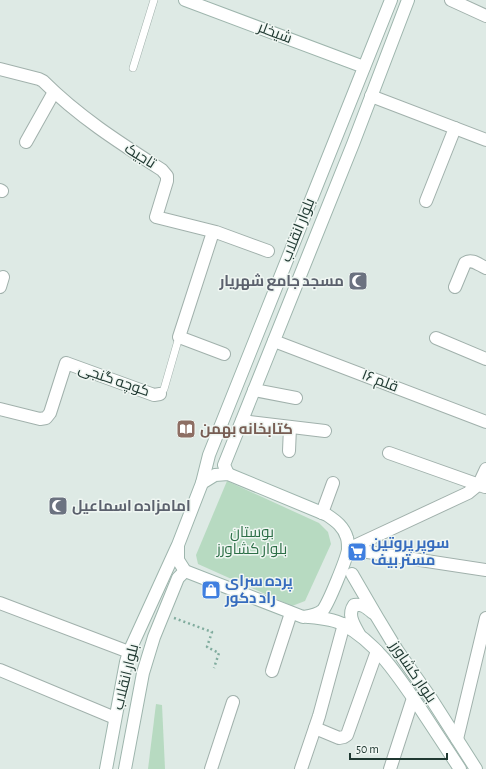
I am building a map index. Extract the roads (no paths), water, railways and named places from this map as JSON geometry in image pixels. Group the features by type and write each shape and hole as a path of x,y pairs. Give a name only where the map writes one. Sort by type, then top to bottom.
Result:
{"street":[{"name":"شیخلر","path":"185,0 211,4 364,67"},
{"name":"بلوار انقلاب","path":"106,769 129,652 178,545 202,483 209,455 391,0"},
{"name":"بلوار انقلاب","path":"228,474 224,465 408,0"},
{"path":"451,0 486,16"},
{"name":"تاجیک","path":"0,69 39,79 88,121 162,170 167,176 167,181 156,217 213,232 268,251"},
{"path":"26,142 54,92"},
{"path":"371,96 486,140"},
{"path":"426,201 455,128"},
{"path":"302,222 319,228"},
{"path":"213,232 179,337 224,354"},
{"path":"455,286 465,263 468,261 472,261 486,268"},
{"path":"436,338 486,358"},
{"name":"قلم ۱۶","path":"274,341 486,422"},
{"name":"کوچه گنجی","path":"0,409 40,419 46,418 50,413 66,363 154,395 160,394"},
{"path":"254,390 296,398"},
{"path":"242,421 325,431"},
{"path":"289,451 290,427"},
{"path":"389,453 484,484"},
{"path":"484,484 486,469"},
{"path":"202,483 215,474 228,474 322,513 338,522 344,530 347,538 348,549 345,561 322,610 315,615 303,617"},
{"path":"322,513 333,483"},
{"path":"348,549 468,493 484,484"},
{"path":"178,545 178,560 185,571"},
{"path":"348,549 486,570"},
{"name":"بلوار انقلاب","path":"125,769 143,673 154,636 178,578 185,571"},
{"name":"بلوار کشاورز","path":"185,571 303,617 323,618 344,624 359,634 377,650 393,668 460,769"},
{"name":"بلوار کشاورز","path":"352,574 376,617 476,769"},
{"path":"0,603 129,652"},
{"path":"359,634 351,616 351,610 354,605 364,606 376,617"},
{"path":"272,671 291,612"},
{"path":"457,739 481,661 486,618"},
{"path":"301,769 315,728 344,624"},
{"path":"315,728 339,738 344,738 347,734 377,650"},
{"path":"0,670 115,718"},
{"path":"390,769 413,698"},
{"path":"211,769 233,702"}],"lane":[{"path":"133,68 154,0"},
{"name":"کوچه گنجی","path":"160,394 164,389 179,337"}],"place":[{"name":"مسجد جامع شهریار","path":"358,281"},
{"name":"کتابخانه بهمن","path":"186,429"},
{"name":"امامزاده اسماعیل","path":"58,506"},
{"name":"سوپر پروتین مستر بیف","path":"357,552"},
{"name":"پرده سرای راد دکور","path":"211,590"}],"park label":[{"name":"بوستان بلوار کشاورز","path":"252,540"}]}
